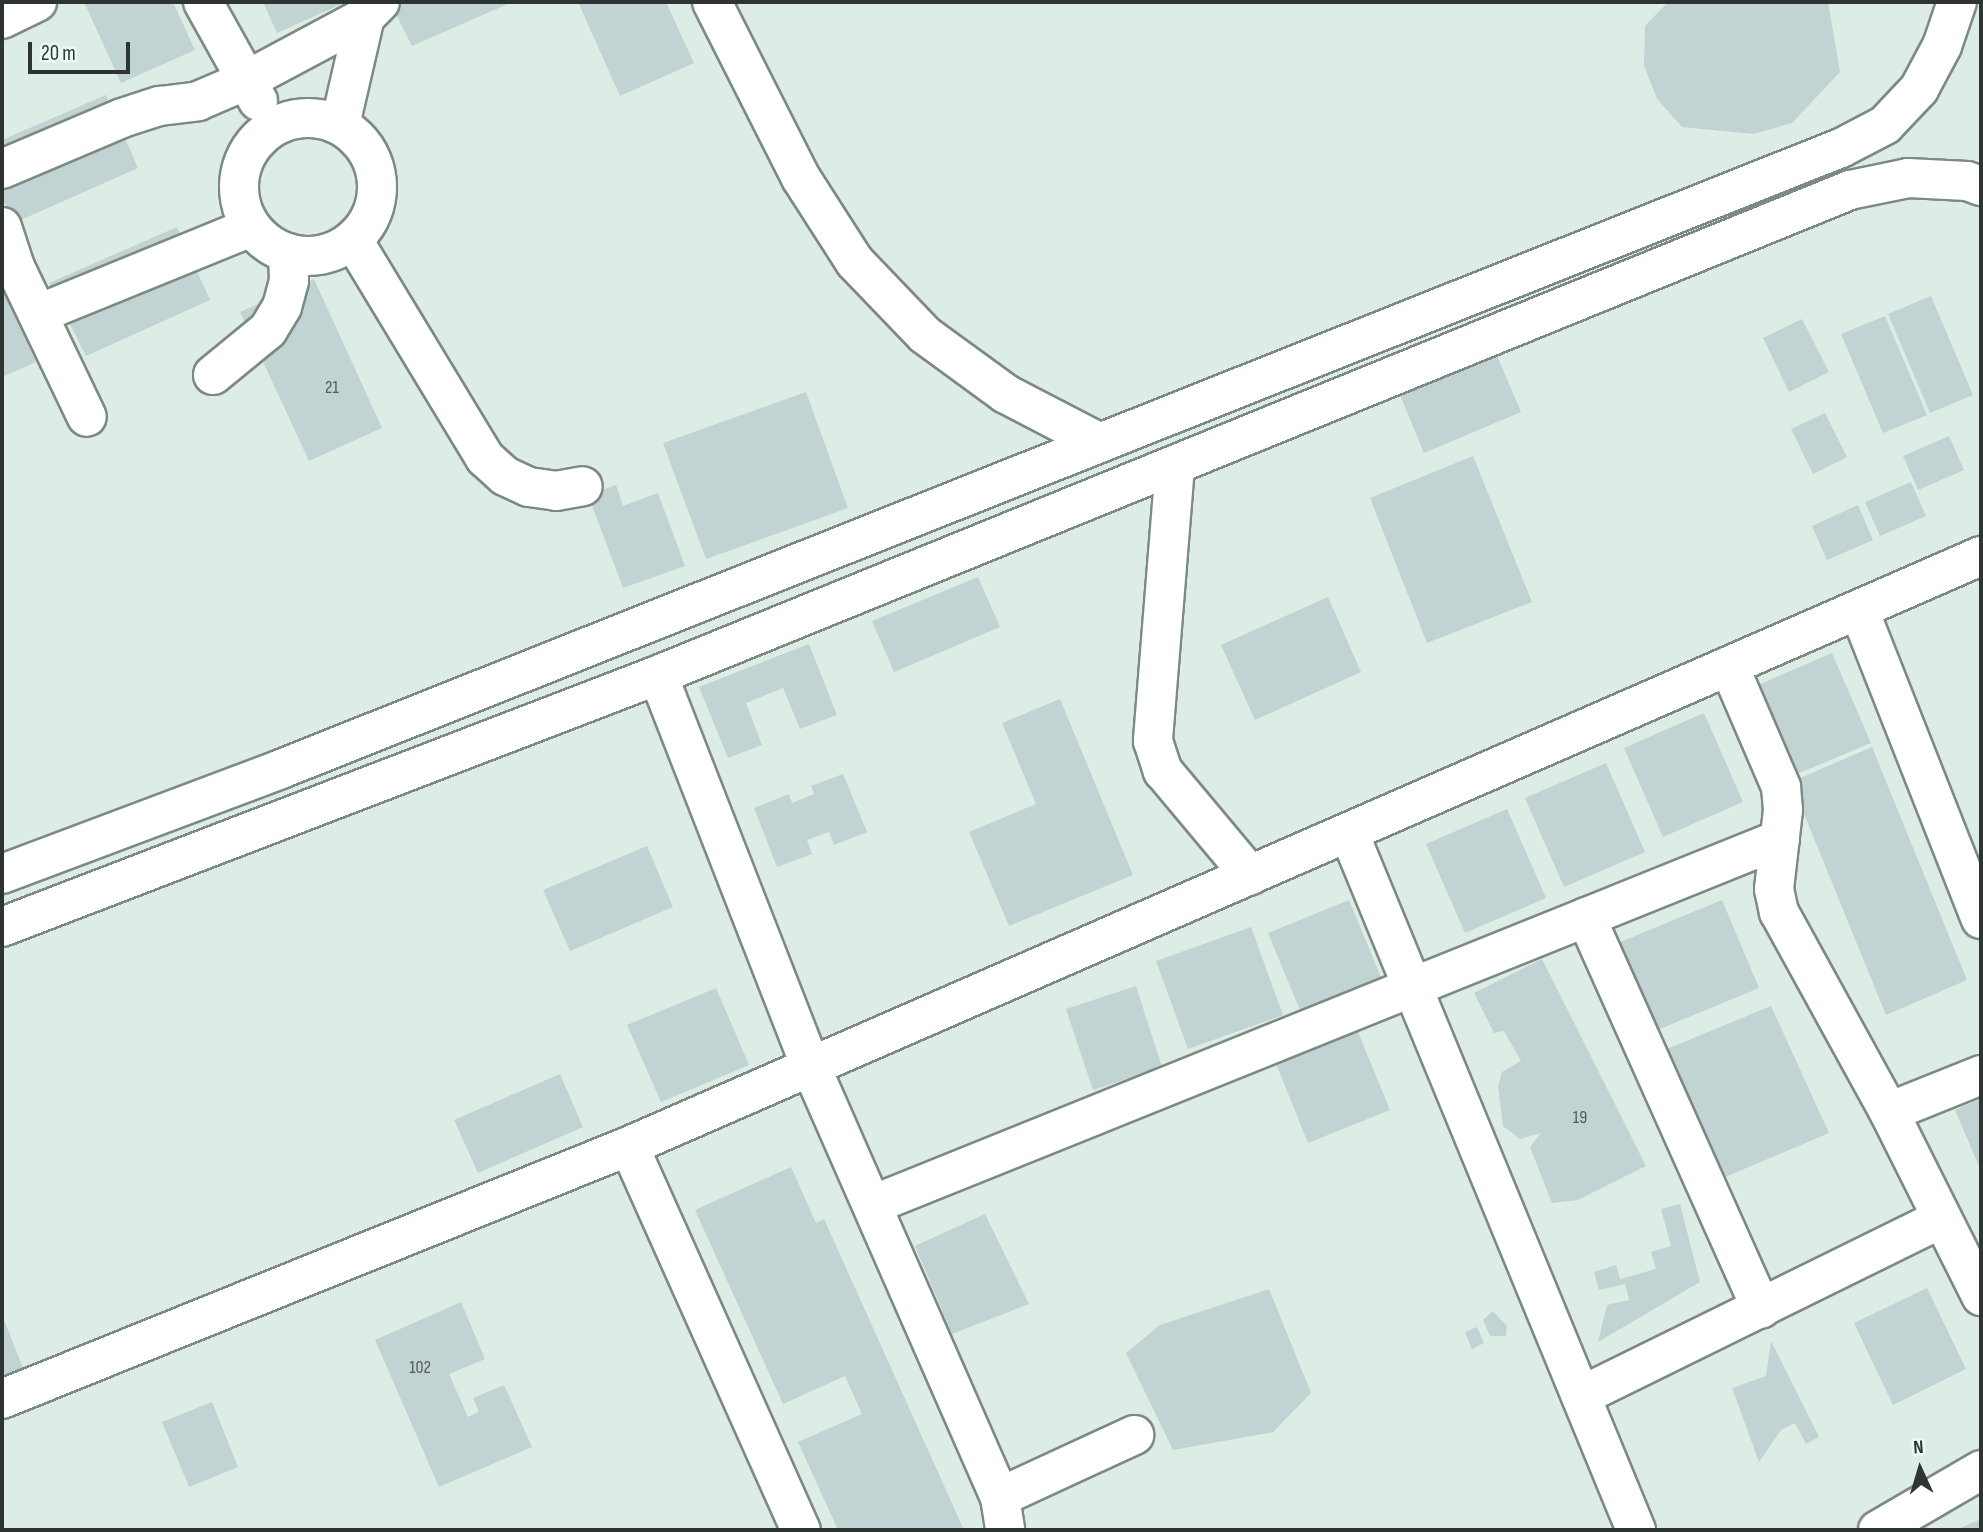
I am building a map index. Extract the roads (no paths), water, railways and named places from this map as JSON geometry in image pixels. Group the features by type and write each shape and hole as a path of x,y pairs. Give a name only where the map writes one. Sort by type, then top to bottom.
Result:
{"street":[{"path":"2,19 37,2"},
{"path":"202,2 273,127"},
{"path":"712,2 801,178 855,262 925,335 1006,394 1100,443"},
{"path":"2,874 281,769 1841,148 1885,125 1919,89 1942,46 1957,2"},
{"path":"2,170 122,118 160,106 198,101 247,80 372,9"},
{"path":"340,125 372,9"},
{"path":"317,118 340,125 358,138 371,157 377,179 376,202 368,223 353,240 321,254 288,253 267,244 251,227 241,206 238,184 243,161 255,142 273,127 295,119 317,118"},
{"path":"2,927 300,815 658,675 1618,287 1850,190 1908,178 1967,181 1981,186"},
{"path":"2,227 15,267 87,417"},
{"path":"38,314 251,227"},
{"path":"353,240 485,458 505,476 529,487 556,491 583,486"},
{"path":"1600,243 1618,287"},
{"path":"213,375 268,330 282,307 289,281 288,253"},
{"path":"1175,466 1153,741 1163,771 1250,875"},
{"path":"2,1399 629,1146 1981,556"},
{"path":"1859,610 1981,919"},
{"path":"1729,666 1781,787 1783,810 1774,889 1779,912 1889,1112 1981,1296"},
{"path":"658,675 811,1067 1002,1514 1135,1435"},
{"path":"281,769 300,815"},
{"path":"1349,832 1636,1530"},
{"path":"872,1205 1780,839"},
{"path":"1586,917 1761,1309"},
{"path":"1889,1112 1981,1075"},
{"path":"629,1146 801,1530"},
{"path":"1581,1396 1941,1219"},
{"path":"1878,1530 1981,1470"}]}
